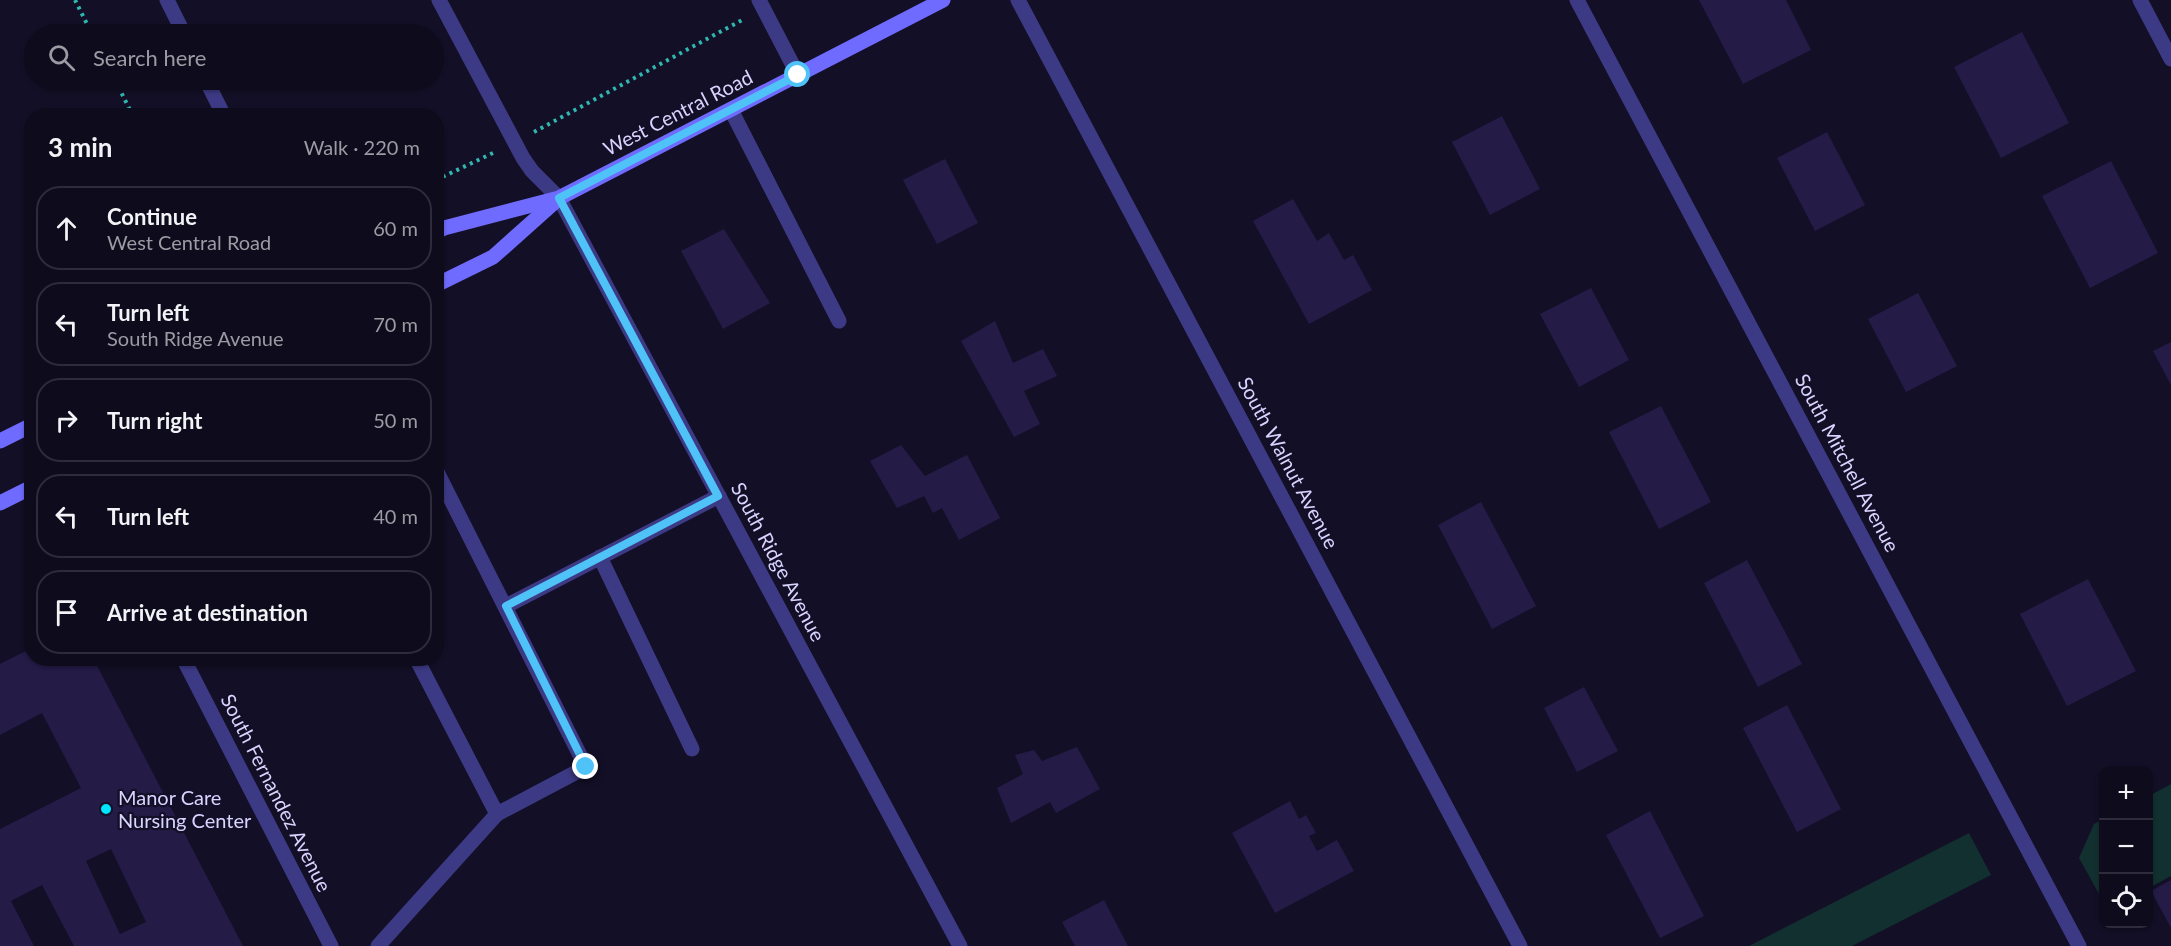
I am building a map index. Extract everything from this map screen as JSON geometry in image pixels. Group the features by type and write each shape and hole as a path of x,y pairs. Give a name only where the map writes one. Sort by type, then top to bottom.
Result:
{"main road":[{"name":"West Central Road","path":"444,228 559,198 943,0"},
{"name":"West Central Road","path":"444,281 493,256 559,198"},
{"path":"0,441 24,429"},
{"path":"0,503 24,491"}],"street":[{"path":"167,0 179,24"},
{"name":"South Ridge Avenue","path":"439,0 515,143 532,171 559,198 960,946"},
{"name":"South Walnut Avenue","path":"1018,0 1520,946"},
{"name":"South Mitchell Avenue","path":"1577,0 2079,946"},
{"path":"2140,0 2171,59"},
{"path":"762,4 798,75"},
{"path":"211,90 220,108"},
{"path":"731,110 839,321"},
{"path":"378,946 497,814 586,767 444,486"},
{"path":"506,606 718,496"},
{"path":"600,557 692,748"},
{"name":"South Fernandez Avenue","path":"187,666 331,946"},
{"path":"420,666 497,814"}],"path":[{"path":"75,0 87,24"},
{"path":"444,176 515,143 762,4"},
{"path":"120,90 129,108"}],"green space":[{"path":"2171,784 2171,876 2153,886 2153,820 2153,794"},
{"path":"2099,821 2099,894 2079,858 2094,824"},
{"path":"1969,833 1991,875 1852,946 1749,946"}],"building":[{"path":"1699,0 1786,0 1811,50 1743,84"},
{"path":"2022,32 2069,123 2001,158 1954,67"},
{"path":"1502,116 1540,189 1490,215 1452,142"},
{"path":"1827,132 1865,205 1815,231 1777,158"},
{"path":"945,159 978,223 937,244 903,180"},
{"path":"2111,161 2158,253 2090,288 2042,196"},
{"path":"1293,199 1317,241 1329,233 1344,260 1353,255 1372,290 1309,324 1253,221"},
{"path":"724,229 770,303 723,329 681,251"},
{"path":"1591,288 1629,360 1579,387 1540,314"},
{"path":"1918,293 1957,366 1906,392 1868,319"},
{"path":"995,321 1013,363 1043,349 1057,376 1024,391 1040,424 1014,437 961,341"},
{"path":"2171,342 2171,385 2153,351"},
{"path":"1661,406 1711,502 1659,529 1609,432"},
{"path":"901,445 925,476 967,455 1000,518 959,540 942,508 933,513 924,496 897,508 870,461"},
{"path":"1481,502 1536,606 1492,629 1438,525"},
{"path":"1747,560 1802,664 1758,687 1704,583"},
{"path":"2088,579 2136,671 2067,706 2020,614"},
{"name":"Manor Care Nursing Center","path":"24,652 24,666 97,666 243,946 74,946 42,885 11,901 34,946 0,946 0,829 81,788 42,713 0,735 0,664","holes":["111,849 146,922 120,934 86,861"]},
{"path":"1584,687 1618,751 1577,772 1544,708"},
{"path":"1787,705 1841,809 1797,832 1743,728"},
{"path":"1077,747 1100,789 1056,813 1050,802 1011,823 997,788 1023,774 1015,755 1034,750 1042,761"},
{"path":"1290,801 1299,819 1306,815 1316,833 1309,836 1317,851 1337,840 1354,871 1275,913 1232,833"},
{"path":"1650,811 1704,916 1660,938 1606,835"},
{"path":"2171,880 2171,928 2153,895 2153,890"},
{"path":"1104,900 1128,946 1075,946 1062,922"}],"place":[{"name":"Manor Care Nursing Center","path":"106,809"}],"route":[{"path":"586,767 506,606 718,496 559,198 798,75"}]}
